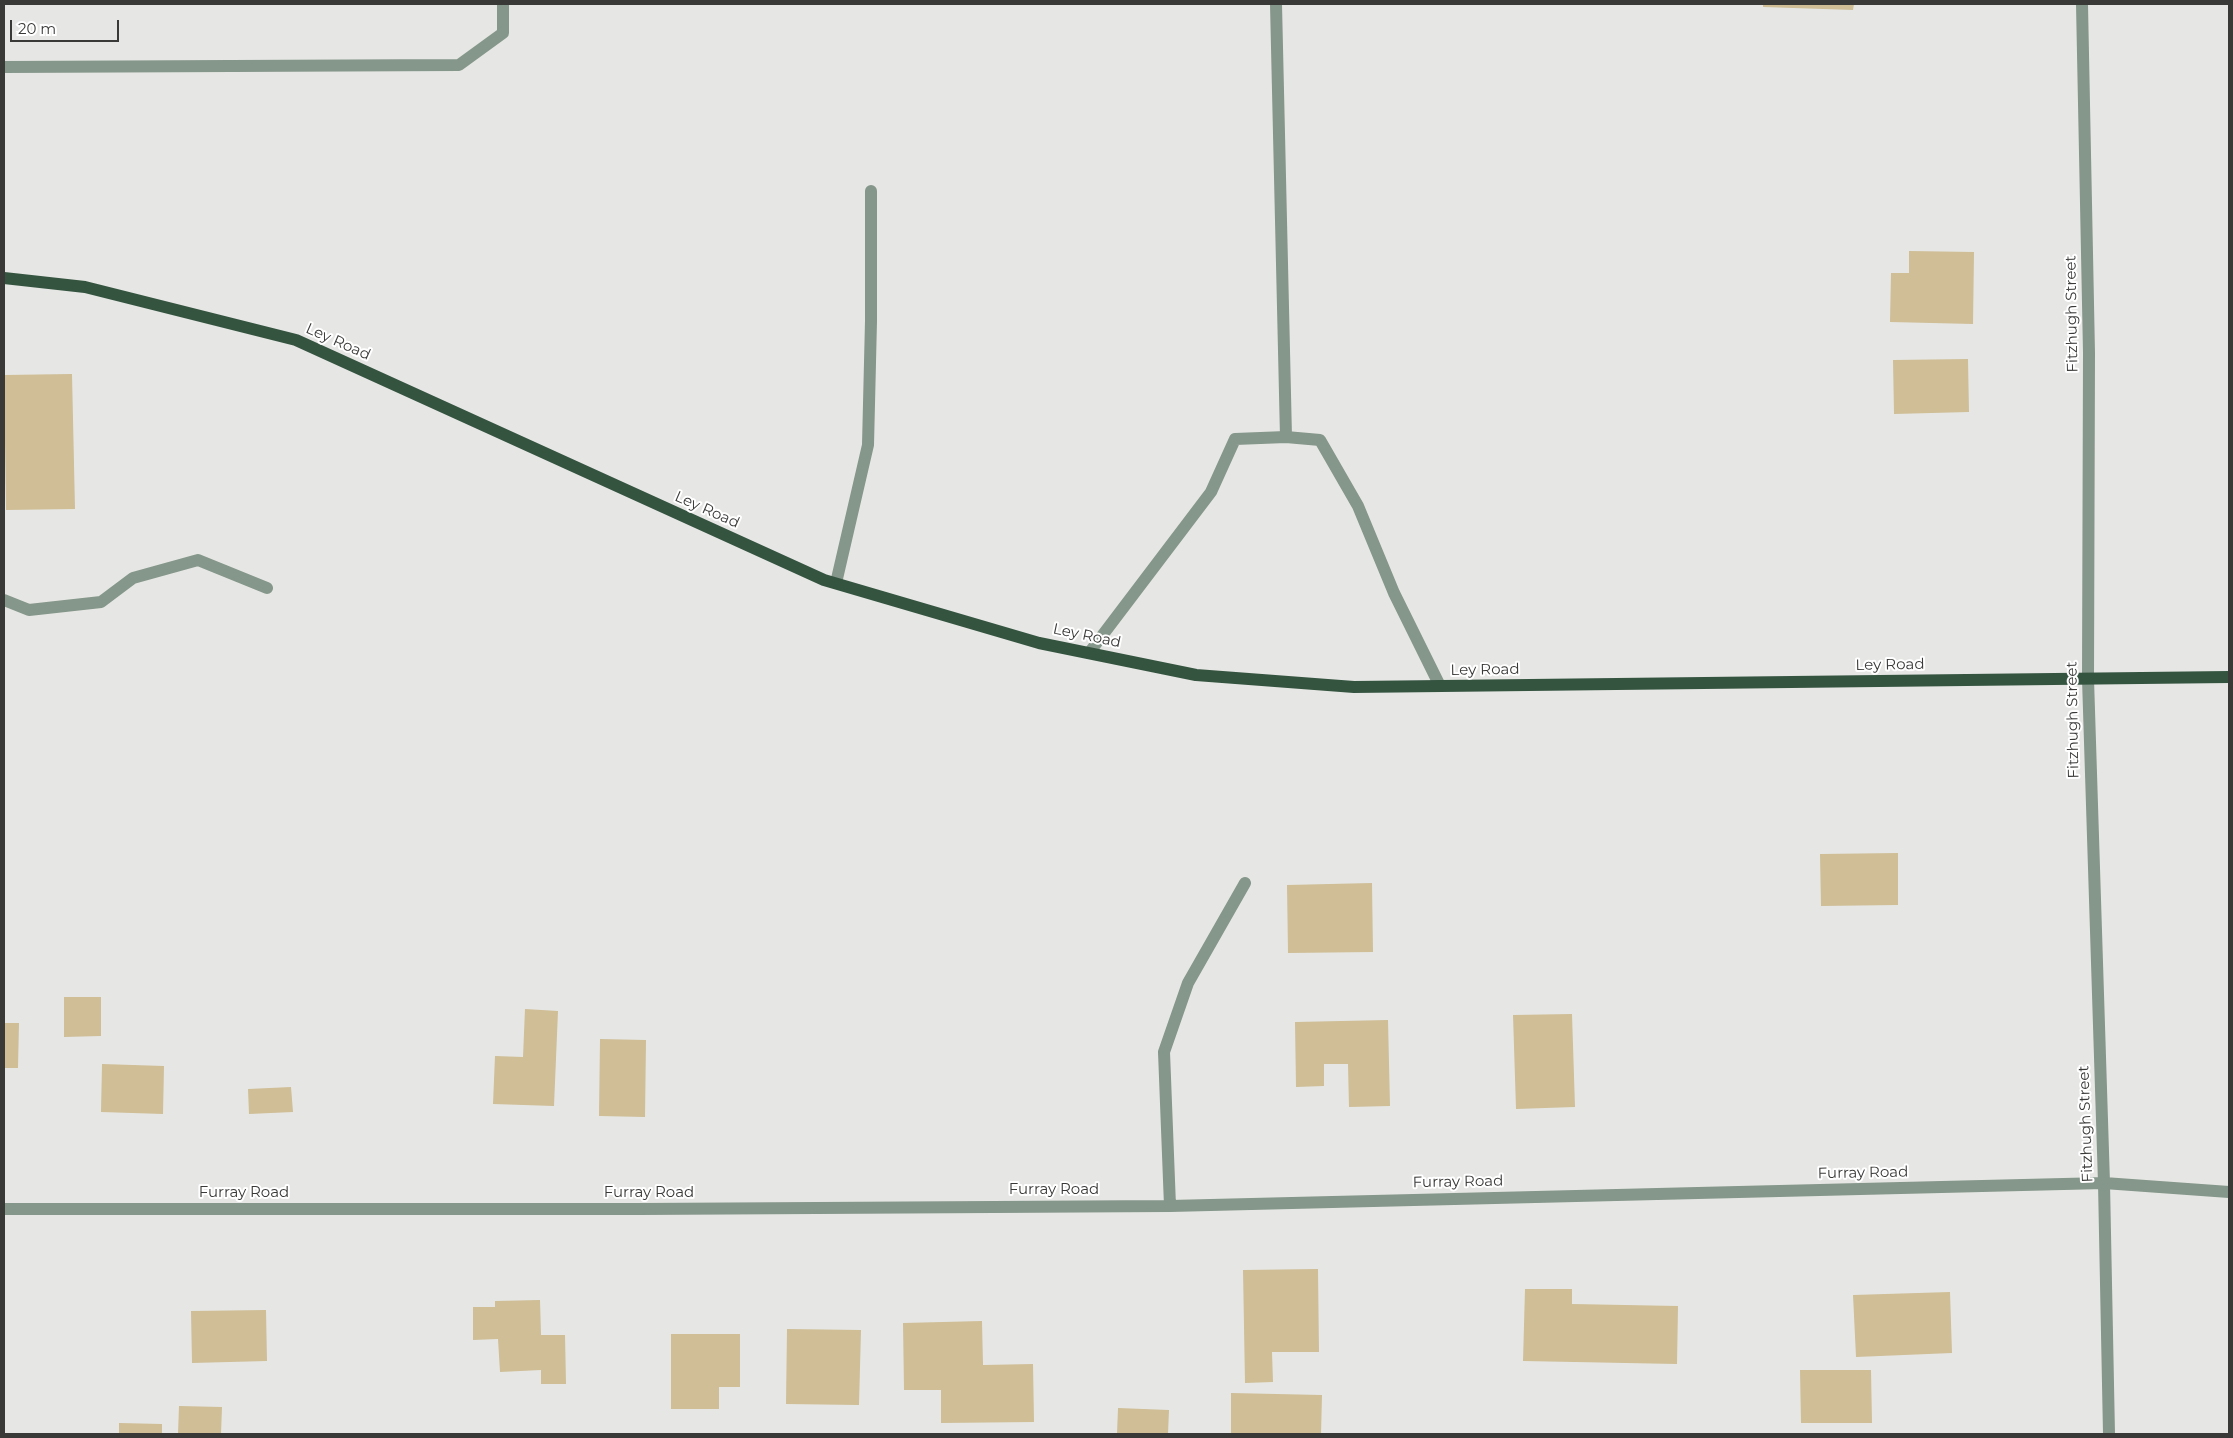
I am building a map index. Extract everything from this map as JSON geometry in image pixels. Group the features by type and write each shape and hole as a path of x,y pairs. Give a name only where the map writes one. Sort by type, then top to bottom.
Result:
{"main road":[{"name":"Ley Road","path":"4,278 85,287 296,340 657,506 824,580 1039,643 1196,675 1354,687 2229,677"}],"street":[{"path":"4,67 459,65 503,33 503,4"},
{"path":"1276,4 1286,437"},
{"name":"Fitzhugh Street","path":"2082,4 2089,353 2088,679 2104,1183 2109,1434"},
{"path":"836,583 868,445 871,321 871,191"},
{"path":"1089,653 1211,492 1235,439 1286,437 1320,440 1358,506 1394,592 1440,686"},
{"path":"4,600 29,610 101,602 134,578 198,560 267,588"},
{"path":"1170,1206 1164,1052 1188,983 1246,883"},
{"name":"Furray Road","path":"4,1209 649,1209 1170,1206 2104,1183 2229,1192"}],"building":[{"path":"1763,4 1854,4 1853,10 1763,7"},
{"path":"1909,251 1974,252 1973,324 1890,322 1891,273 1909,273"},
{"path":"1968,359 1969,412 1894,414 1893,360"},
{"path":"72,374 75,509 6,510 4,375"},
{"path":"1898,853 1898,905 1821,906 1820,854"},
{"path":"1372,883 1373,952 1288,953 1287,885"},
{"path":"64,997 101,997 101,1036 64,1037"},
{"path":"525,1009 558,1011 554,1106 493,1104 495,1056 523,1057"},
{"path":"1572,1014 1575,1107 1516,1109 1513,1015"},
{"path":"1388,1020 1390,1106 1349,1107 1348,1064 1324,1064 1324,1086 1296,1087 1295,1022"},
{"path":"4,1023 19,1023 18,1068 4,1068"},
{"path":"600,1039 646,1040 645,1117 599,1116"},
{"path":"102,1064 164,1066 163,1114 101,1112"},
{"path":"291,1087 293,1112 249,1114 248,1089"},
{"path":"1318,1269 1319,1352 1272,1352 1273,1382 1245,1383 1243,1270"},
{"path":"1525,1289 1572,1289 1572,1304 1678,1306 1677,1364 1523,1361"},
{"path":"1950,1292 1952,1353 1856,1357 1853,1295"},
{"path":"540,1300 541,1335 565,1335 566,1384 541,1384 541,1370 500,1372 498,1339 473,1340 473,1307 495,1307 495,1301"},
{"path":"266,1310 267,1361 192,1363 191,1311"},
{"path":"982,1321 983,1365 1033,1364 1034,1422 941,1423 941,1390 904,1390 903,1323"},
{"path":"787,1329 861,1330 859,1405 786,1404"},
{"path":"671,1334 740,1334 740,1387 719,1387 719,1409 671,1409"},
{"path":"1800,1370 1871,1370 1872,1423 1801,1423"},
{"path":"1231,1393 1322,1395 1321,1434 1231,1434"},
{"path":"179,1406 222,1407 221,1434 178,1434"},
{"path":"1118,1408 1169,1410 1168,1434 1117,1434"},
{"path":"119,1423 162,1424 162,1434 119,1434"}]}
